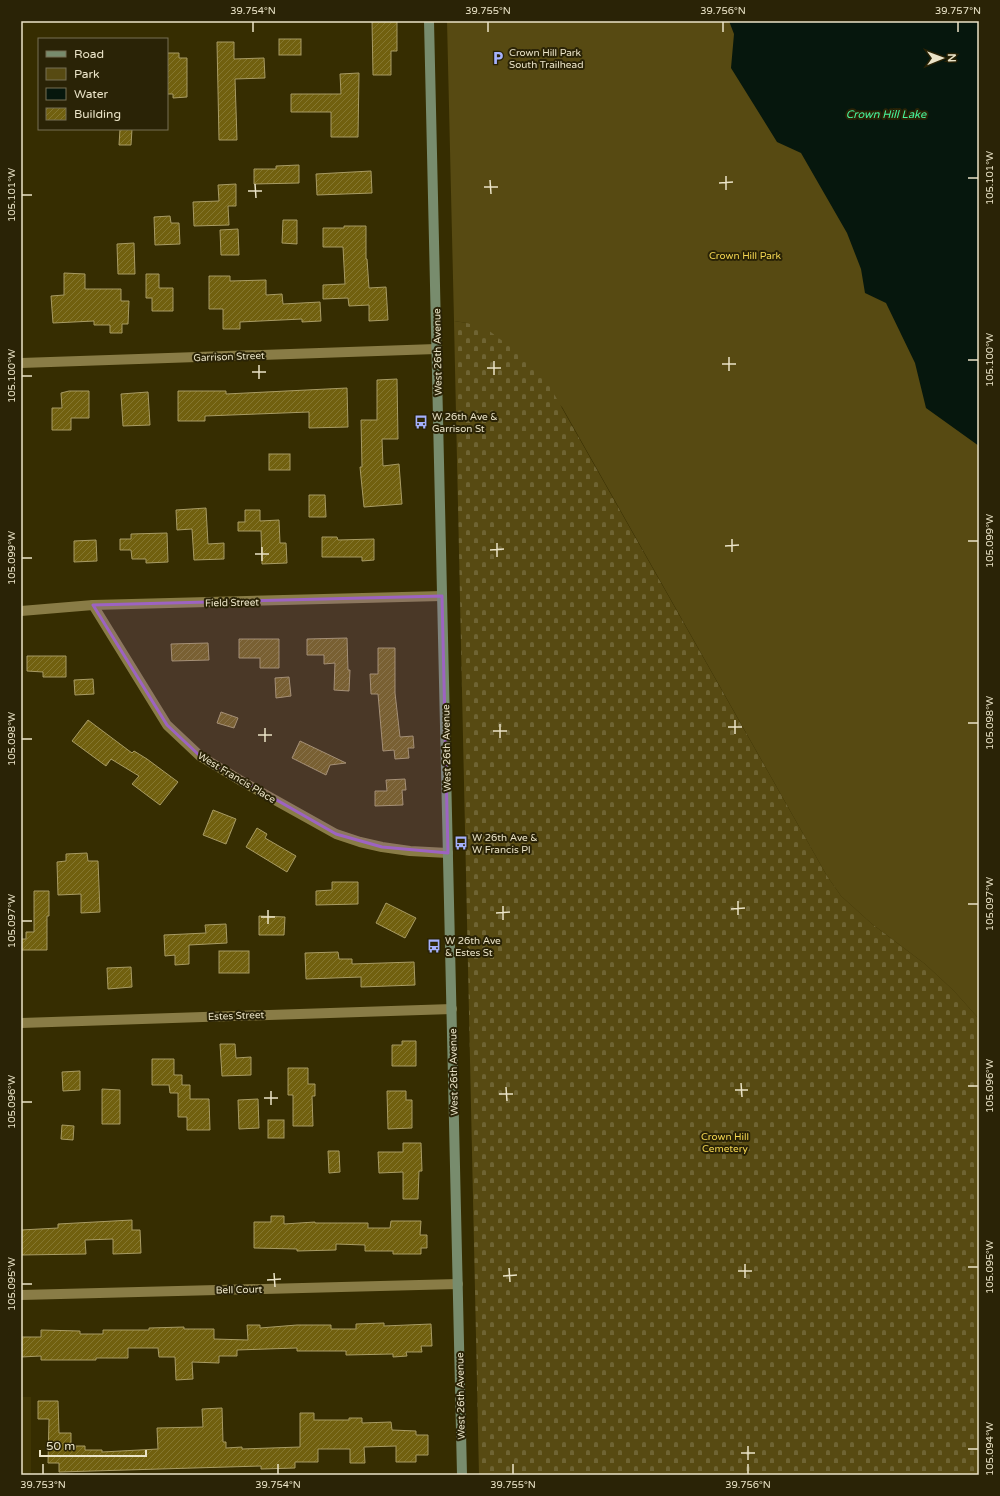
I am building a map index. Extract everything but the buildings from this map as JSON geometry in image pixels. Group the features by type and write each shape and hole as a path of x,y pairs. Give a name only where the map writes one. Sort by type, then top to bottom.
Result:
{"street":[{"name":"West 26th Avenue","path":"429,21 462,1475"},
{"name":"Garrison Street","path":"21,363 436,349"},
{"name":"Field Street","path":"21,611 93,605 442,596"},
{"name":"West Francis Place","path":"93,605 167,725 200,756 336,834 382,847 410,851 448,853"},
{"name":"Estes Street","path":"21,1023 452,1008"},
{"name":"Bell Court","path":"21,1295 458,1284"}],"highlighted area":[{"path":"442,596 448,853 382,847 336,834 200,756 167,725 93,605"}],"shaded area":[{"path":"21,1397 31,1397 31,1475 21,1475"}],"green space":[{"name":"Crown Hill Park","path":"447,21 979,21 979,1019 954,991 925,964 872,924 841,896 827,876 562,407 467,323 454,321"},
{"name":"Crown Hill Cemetery","path":"454,321 467,323 488,330 529,361 545,378 827,876 841,896 872,924 925,964 954,991 979,1019 979,1475 479,1475"}],"water":[{"name":"Crown Hill Lake","path":"729,21 979,21 979,446 926,408 915,363 886,303 865,293 861,269 847,233 801,153 777,142 731,68 734,34"}],"place":[{"name":"Crown Hill Park South Trailhead","path":"498,58"},
{"name":"W 26th Ave & Garrison St","path":"421,422"},
{"name":"W 26th Ave & W Francis Pl","path":"461,843"},
{"name":"W 26th Ave & Estes St","path":"434,946"}]}
